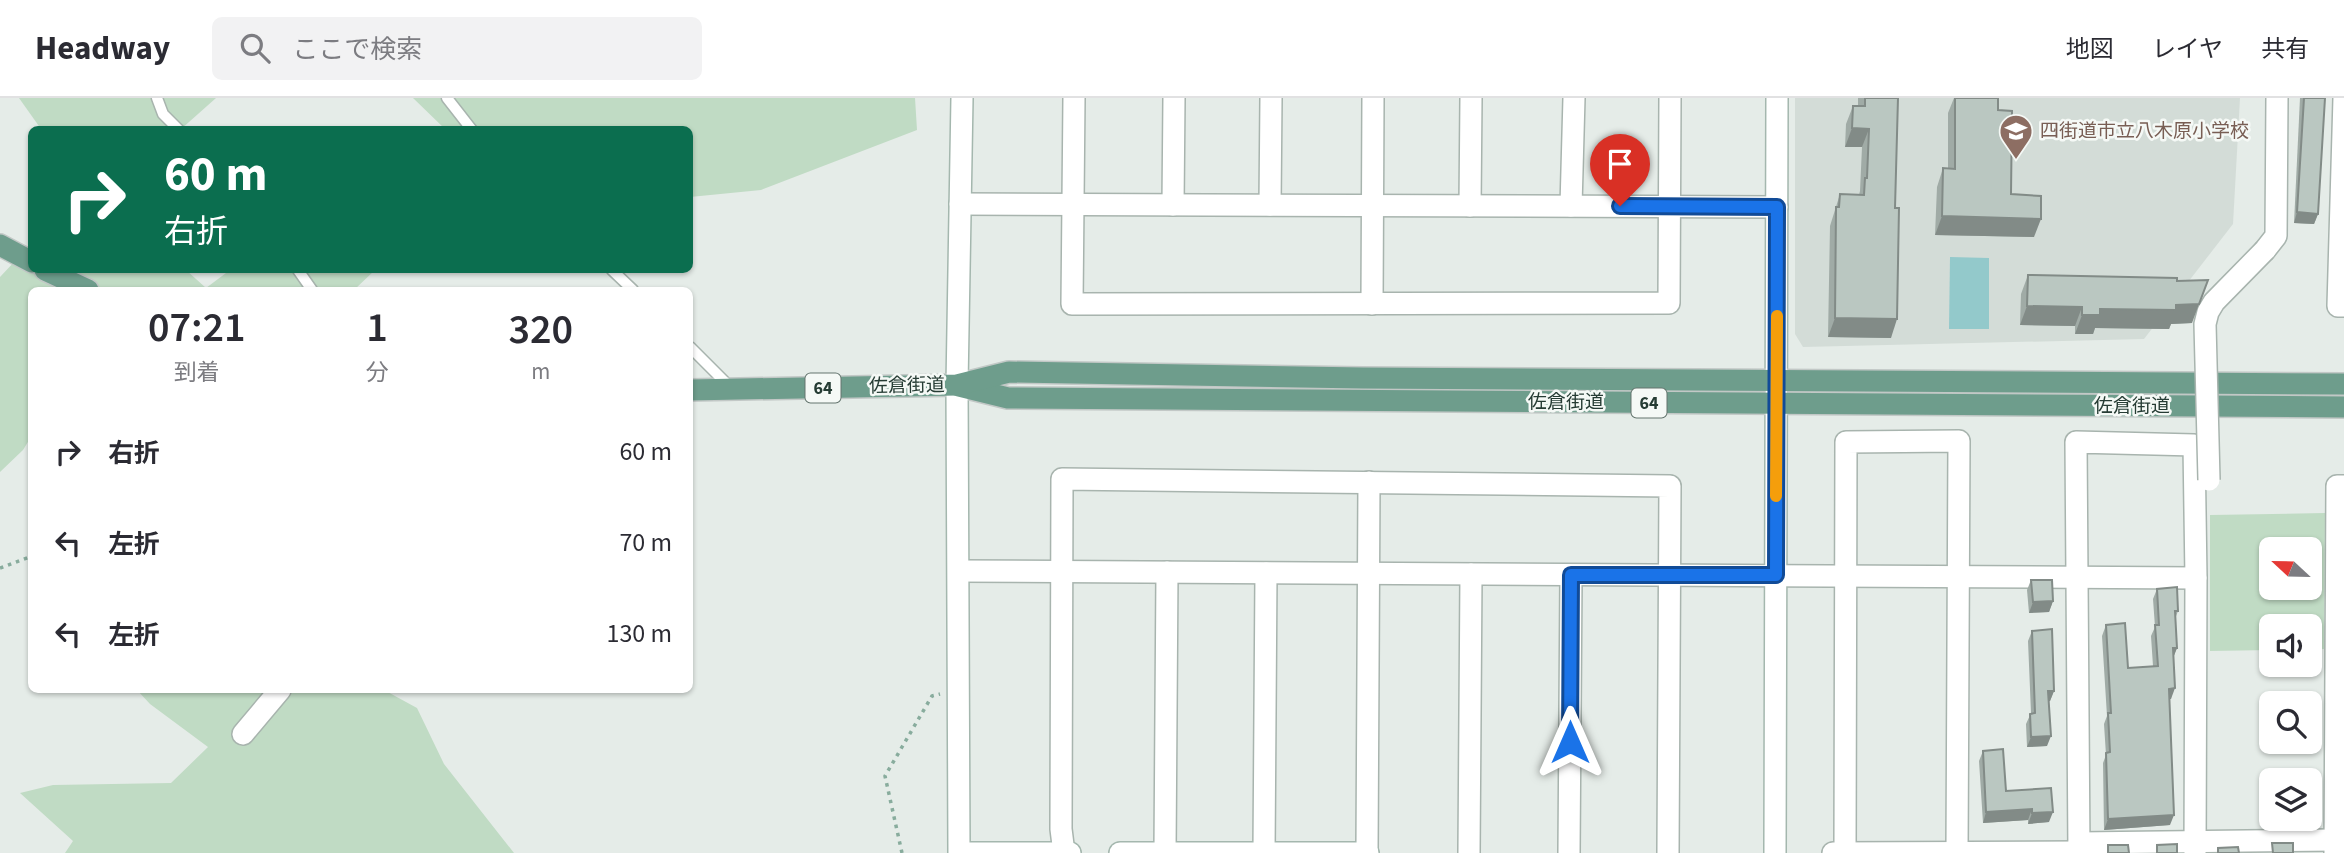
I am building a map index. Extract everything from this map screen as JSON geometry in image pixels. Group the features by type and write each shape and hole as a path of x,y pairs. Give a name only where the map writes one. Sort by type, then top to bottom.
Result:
{"main road":[{"path":"0,244 28,260"},
{"path":"52,273 82,287"},
{"name":"佐倉街道","path":"693,390 957,385 1009,372 2344,384"},
{"name":"佐倉街道","path":"957,385 1008,398 2344,407"}],"street":[{"path":"962,98 957,385 959,853 1070,853"},
{"path":"1074,98 1072,304 1669,303 1670,98"},
{"path":"1173,205 1174,98"},
{"path":"1270,98 1270,205"},
{"path":"1372,304 1373,98"},
{"path":"1470,206 1471,98"},
{"path":"1571,206 1574,98"},
{"path":"1775,853 1777,98"},
{"path":"2195,502 2209,499 2205,324 2208,312 2214,302 2276,236 2277,98"},
{"path":"2344,98 2338,306 2344,306"},
{"path":"960,204 1777,207"},
{"path":"1844,853 1846,442 1959,441 1956,853"},
{"path":"2079,849 2076,442 2194,445 2195,847"},
{"path":"1064,853 1061,829 1062,478 1670,486 1668,853"},
{"path":"1120,853 1368,853 1369,482"},
{"path":"1832,853 2195,847 2337,849 2340,584 2337,486 2344,486"},
{"path":"959,571 2196,578"},
{"path":"1166,853 1167,572"},
{"path":"1264,853 1266,573"},
{"path":"1469,853 1471,574"},
{"path":"1569,853 1571,575"},
{"path":"243,734 277,693"}],"lane":[{"path":"157,98 163,114 175,126"},
{"path":"447,98 469,126"},
{"path":"615,273 630,287"},
{"path":"693,350 732,389"}],"path":[{"path":"0,568 28,558"},
{"path":"902,853 885,776 932,696 959,691"}],"shaded area":[{"name":"四街道市立八木原小学校","path":"1795,98 2240,98 2233,224 2144,339 1803,347 1795,334"}],"green space":[{"path":"19,98 216,98 184,126 39,126"},
{"path":"413,98 915,98 917,130 761,190 693,197 693,126 442,126"},
{"path":"28,247 28,273 189,273 205,287 28,287 28,442 0,472 0,277"},
{"path":"226,273 372,273 357,287 207,287"},
{"path":"2325,513 2324,649 2322,614 2259,614 2259,650 2210,651 2210,515"},
{"path":"140,693 390,693 417,708 444,764 514,853 65,853 73,841 20,793 53,785 171,783 208,747 150,704"}],"water":[{"path":"1950,257 1989,258 1989,329 1949,329"}],"building":[{"path":"1865,98 1898,98 1895,208 1899,208 1897,319 1835,318 1836,207 1839,207 1840,194 1864,195 1869,129 1852,128 1853,106 1865,106"},
{"path":"1955,98 1998,98 1998,110 2012,111 2011,194 2041,196 2041,219 1942,216 1943,168 1955,169"},
{"path":"2304,98 2325,98 2318,214 2297,212"},
{"path":"2028,275 2208,280 2199,304 2176,305 2176,310 2100,309 2100,315 2082,315 2082,307 2027,306"},
{"path":"2031,580 2052,580 2053,601 2033,602"},
{"path":"2177,587 2177,648 2173,648 2175,688 2169,689 2174,815 2108,819 2106,753 2110,752 2108,713 2111,713 2106,625 2125,623 2128,668 2158,666 2155,625 2159,625 2157,589"},
{"path":"2052,629 2054,691 2048,691 2051,736 2031,737 2030,714 2035,713 2032,631"},
{"path":"2003,749 2006,791 2051,788 2053,812 2032,813 2032,809 1986,812 1983,751"},
{"path":"2272,843 2293,843 2293,853 2273,853"},
{"path":"2177,844 2177,853 2157,853 2157,845"},
{"path":"2108,845 2128,845 2129,853 2108,853"},
{"path":"2238,847 2239,853 2218,853 2218,848"}],"slow traffic":[{"path":"1776,496 1777,316"}],"place":[{"name":"四街道市立八木原小学校","path":"2016,161"}],"route":[{"path":"1570,742 1571,575 1776,575 1777,207 1620,206"}]}
